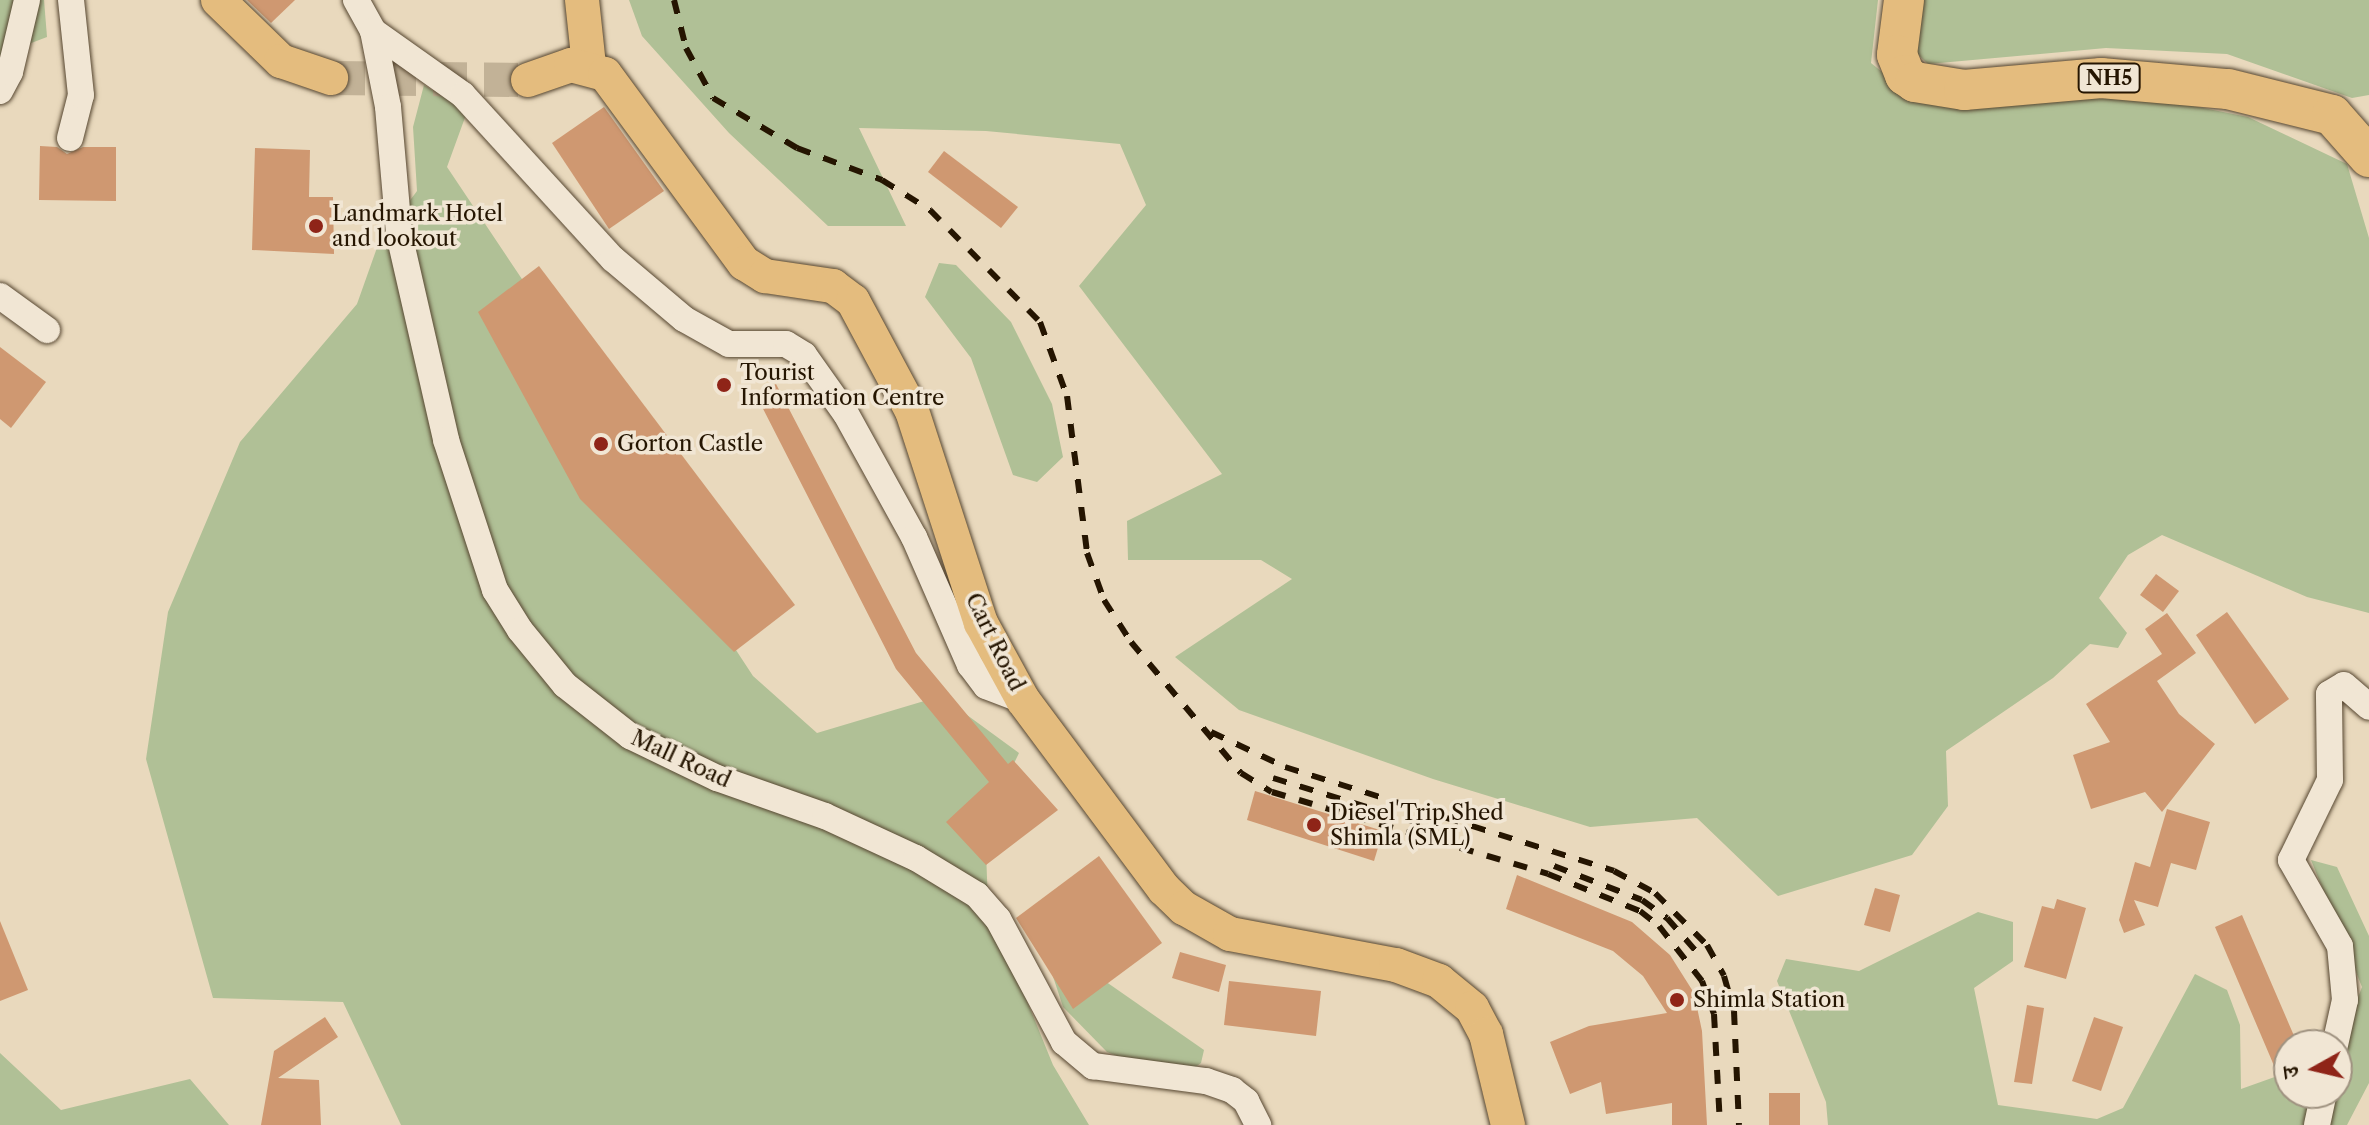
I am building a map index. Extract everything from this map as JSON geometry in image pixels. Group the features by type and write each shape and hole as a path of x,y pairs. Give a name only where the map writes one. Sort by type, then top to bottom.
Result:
{"highway":[{"name":"NH5","path":"1904,0 1897,55 1905,75 1915,82 1964,90 2101,78 2228,89 2332,115 2369,157"}],"main road":[{"path":"218,0 273,55 331,78"},
{"path":"528,80 560,67 589,66 582,0"},
{"name":"Cart Road","path":"589,66 611,78 744,263 765,276 833,286 861,312 912,411 976,613 1023,700 1164,889 1184,908 1246,939 1425,974 1472,1008"},
{"path":"1472,1008 1500,1075 1508,1125"}],"street":[{"path":"0,91 10,72 27,0"},
{"path":"70,138 81,95 71,0"},
{"name":"Mall Road","path":"356,0 373,31 388,107 399,234 446,440 495,590 529,641 594,712 651,749 825,816 916,858 977,895 998,919 1064,1042 1093,1066 1206,1081 1232,1090 1246,1101 1258,1125"},
{"path":"373,31 463,95 613,259 684,319 729,344 786,344 804,355 846,414 914,537 974,673 993,690 1023,700"},
{"path":"0,296 47,330"},
{"path":"2339,1029 2345,1000 2340,946 2291,860 2330,780 2329,694 2344,685 2369,707"},
{"path":"1472,1008 1486,1067 1492,1125"}],"green space":[{"path":"0,0 44,0 47,37 0,55"},
{"path":"629,0 1878,0 1871,63 1917,100 2114,90 2248,117 2347,164 2369,238 2369,613 2307,597 2162,535 2128,555 2099,598 2127,633 2118,648 2090,644 2053,678 1946,751 1948,806 1912,855 1778,896 1697,818 1590,827 1433,779 1239,710 1175,657 1292,579 1261,560 1128,560 1127,521 1222,474 1079,286 1146,205 1120,144 986,131 859,128 906,226 828,226 729,133 642,36"},
{"path":"1910,0 2369,0 2369,95 2352,98 2227,54 2106,48 1928,64 1910,47"},
{"path":"424,85 467,112 447,167 534,297 654,525 753,676 817,733 941,696 1019,753 985,824 988,905 1053,1065 1089,1125 401,1125 343,1002 213,998 146,759 168,612 240,442 357,304 379,242 417,191 413,127"},
{"path":"939,263 956,265 1011,322 1052,404 1063,457 1037,482 1013,475 971,358 925,297"},
{"path":"2311,860 2337,867 2369,936 2369,1083 2347,1125 1828,1125 1826,1102 1777,981 1786,959 1859,971 1978,912 2013,922 2013,961 1974,988 1998,1105 2097,1119 2123,1108 2195,974 2227,990 2240,1025 2241,1089 2273,1078 2273,1109 2353,1109 2353,1029 2346,1029 2362,987"},
{"path":"1045,952 1102,979 1204,1050 1201,1063 1178,1080 1107,1052 1063,1007"},
{"path":"0,1053 61,1110 190,1079 229,1125 0,1125"}],"building":[{"path":"247,0 295,0 271,23"},
{"path":"604,107 664,191 609,229 552,143"},
{"path":"40,146 57,147 67,154 83,147 116,147 116,201 39,200"},
{"path":"255,148 310,150 309,197 333,197 334,254 252,250"},
{"path":"944,151 1018,207 1001,228 928,172"},
{"path":"539,266 795,605 734,652 580,499 478,312"},
{"path":"0,347 46,382 11,428 0,419"},
{"path":"776,384 916,653 1008,764 1013,760 1058,810 986,865 946,822 989,782 896,669 756,395"},
{"path":"2156,574 2179,591 2163,612 2140,595"},
{"path":"2227,612 2289,699 2255,724 2196,635"},
{"path":"2167,613 2196,653 2157,681 2179,714 2215,744 2162,812 2145,792 2091,809 2073,755 2110,742 2086,704 2162,654 2145,629"},
{"name":"Diesel Trip Shed Shimla (SML)","path":"1255,791 1383,831 1374,861 1247,820"},
{"path":"2167,809 2210,822 2196,870 2171,863 2158,907 2134,900 2145,925 2124,933 2119,920 2135,862 2150,867"},
{"path":"1099,856 1162,943 1073,1009 1016,918"},
{"path":"1517,875 1632,922 1670,955 1694,993 1702,1031 1707,1125 1672,1125 1672,1103 1606,1114 1601,1082 1570,1094 1550,1042 1589,1026 1667,1013 1643,976 1613,951 1506,909"},
{"path":"1875,888 1900,895 1890,932 1864,925"},
{"path":"2057,899 2086,908 2066,979 2024,967 2042,906 2054,909"},
{"path":"2242,915 2291,1029 2273,1029 2273,1063 2215,927"},
{"path":"0,921 28,990 0,1001"},
{"path":"1180,952 1226,965 1219,992 1172,978"},
{"path":"1229,981 1321,991 1316,1036 1224,1025"},
{"path":"2027,1005 2044,1008 2032,1084 2014,1082"},
{"path":"325,1017 338,1037 278,1078 319,1080 321,1125 261,1125 274,1051"},
{"path":"2094,1017 2123,1027 2101,1091 2072,1081"},
{"path":"1769,1093 1800,1093 1800,1125 1769,1125"}],"tunnel":[{"path":"331,78 528,80"}],"railway":[{"path":"674,0 686,48 713,98 797,148 882,180 930,210 1040,322 1067,396 1087,553 1104,600 1131,642 1241,773 1272,792 1548,874 1640,911 1659,926 1702,981 1714,1014 1720,1125"},
{"path":"1211,732 1285,767 1614,871 1655,893 1707,945 1724,976 1734,1011 1739,1125"},
{"path":"1273,778 1428,826"},
{"path":"1554,866 1642,900 1667,918 1695,950"}],"place":[{"name":"Landmark Hotel and lookout","path":"316,226"},
{"name":"Tourist Information Centre","path":"724,385"},
{"name":"Gorton Castle","path":"601,444"},
{"name":"Diesel Trip Shed Shimla (SML)","path":"1314,825"},
{"name":"Shimla Station","path":"1677,1000"}]}
